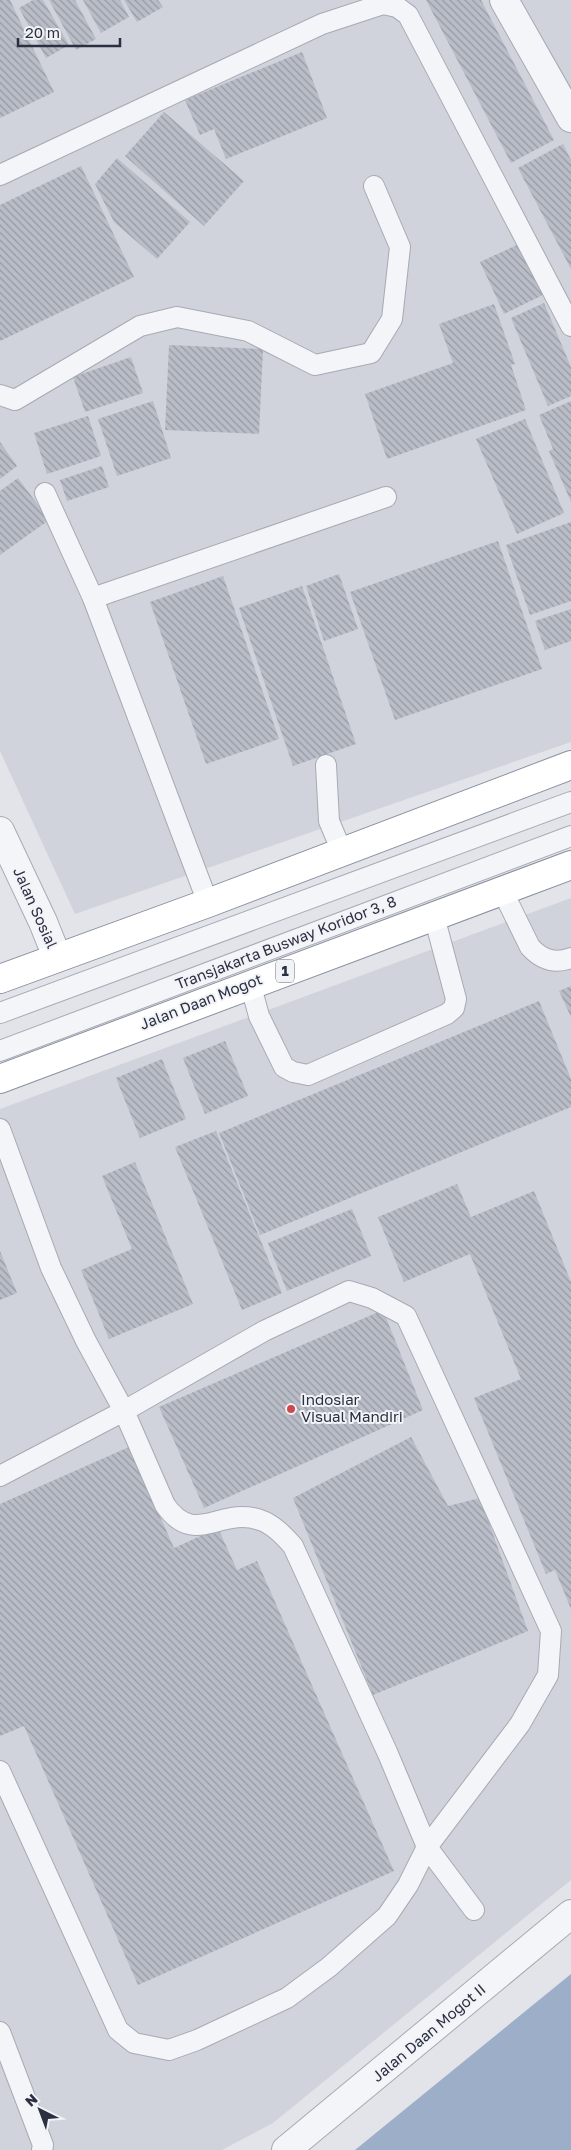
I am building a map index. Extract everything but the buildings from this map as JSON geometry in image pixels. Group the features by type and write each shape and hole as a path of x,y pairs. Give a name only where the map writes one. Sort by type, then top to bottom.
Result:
{"highway":[{"path":"0,979 208,903 571,765"},
{"name":"Jalan Daan Mogot","path":"0,1079 571,865"}],"street":[{"path":"504,0 571,118"},
{"name":"Jalan Sosial","path":"0,831 43,922 57,957"},
{"name":"Jalan Daan Mogot II","path":"286,2150 571,1914"}],"lane":[{"path":"0,176 322,24 383,4 397,7 408,15 571,326"},
{"path":"0,395 15,400 140,326 177,317 248,331 315,365 371,353 392,319 400,247 374,186"},
{"path":"45,493 93,598 208,903"},
{"path":"93,598 386,497"},
{"path":"326,766 329,821 342,852"},
{"path":"0,1013 571,802"},
{"name":"Transjakarta Busway Koridor 3, 8","path":"0,1051 571,836"},
{"path":"502,890 530,947 536,953 552,961 571,958"},
{"path":"250,984 259,1016 284,1067 293,1072 308,1075 447,1014 454,1008 456,999 434,916"},
{"path":"0,1128 51,1268 86,1341 124,1411 165,1505 173,1517 186,1524 200,1526 228,1517 261,1520 278,1530 293,1546 388,1754 427,1847 474,1910"},
{"path":"0,1476 124,1411 264,1331 349,1291 372,1298 406,1316 551,1631 548,1675 520,1724 427,1847 408,1885 387,1916 330,1967 288,1998 197,2040 169,2050 134,2043 118,2030 0,1770"},
{"path":"0,2032 43,2146 42,2150"}],"shaded area":[{"path":"0,0 571,0 571,742 75,914 0,751"},
{"name":"Indosiar Visual Mandiri","path":"571,898 571,1880 273,2123 222,2150 0,2150 0,1109"}],"water":[{"path":"571,1974 571,2150 355,2150"}],"place":[{"name":"Indosiar Visual Mandiri","path":"291,1409"}]}
